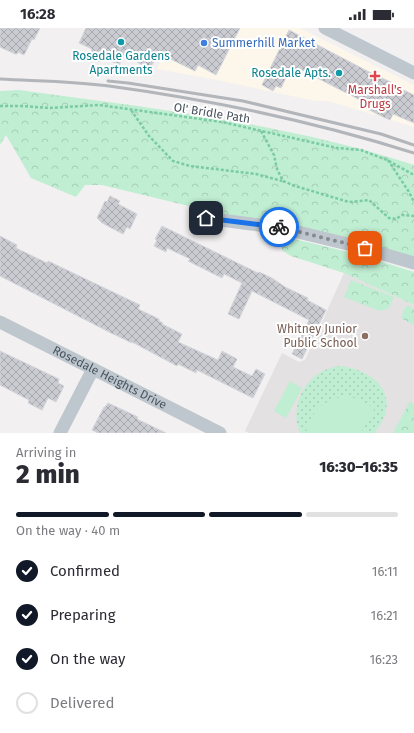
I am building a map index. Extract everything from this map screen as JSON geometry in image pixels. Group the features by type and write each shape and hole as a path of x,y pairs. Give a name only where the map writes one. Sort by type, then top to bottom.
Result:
{"street":[{"path":"325,28 414,73"},
{"path":"206,218 281,228 352,245 414,263"},
{"name":"Rosedale Heights Drive","path":"0,322 220,433"},
{"path":"60,433 93,369"}],"path":[{"name":"Ol' Bridle Path","path":"0,106 50,108 99,105 222,122 337,148 362,150 387,160 414,175"},
{"path":"131,110 149,136 173,160 190,166 256,174 349,202 369,200 389,218 396,219 402,215 414,216"},
{"path":"261,130 274,155 277,169 283,181"},
{"path":"387,160 409,192 414,202"}],"shaded area":[{"path":"177,28 300,28 414,85 414,127 328,101 315,101 157,69"},
{"name":"Whitney Junior Public School","path":"344,273 414,305 414,433 249,433 245,431 282,353 299,362 305,360"}],"green space":[{"path":"19,90 218,118 317,138 366,150 414,165 414,258 215,214 197,208 102,185 85,185 76,197 31,178 6,135 0,145 0,91"},
{"path":"290,238 361,255 414,272 414,305 344,273 291,256 283,251 281,247 283,242"},
{"path":"351,280 394,297 389,308 380,311 344,297"},
{"path":"408,305 414,309 414,325 401,318 404,309"},
{"path":"341,366 367,374 380,385 386,401 386,411 382,422 375,433 300,433 297,422 297,411 299,400 304,389 310,380 319,373 329,368"},
{"path":"290,381 302,388 286,418 274,411"},
{"path":"345,396 358,399 375,408 361,433 314,433 305,429 320,406"},
{"path":"410,401 414,405 414,433 393,433"}],"building":[{"path":"0,28 40,28 34,40 32,39 24,55 18,52 15,54 0,47"},
{"path":"86,28 240,28 216,75 198,65 195,71 158,53 150,69 124,55 119,65 103,57 101,62 91,57 93,53 91,52 92,49 79,43"},
{"path":"289,30 414,95 414,123 393,114 390,120 379,115 362,106 362,101 298,68 295,74 289,71 281,88 276,86 273,91 262,85"},
{"path":"110,196 120,201 118,204 137,214 130,229 127,227 123,234 102,223 97,218 105,201 107,202"},
{"path":"162,226 258,273 259,272 272,278 326,310 302,359 292,354 309,320 252,291 239,319 228,314 242,283 224,274 222,278 188,261 190,259 167,248 166,252 154,246 157,240 155,239"},
{"path":"0,236 17,245 16,248 47,263 48,261 140,305 138,309 159,319 159,321 163,323 162,324 182,334 178,342 218,360 222,351 237,359 233,367 252,376 256,369 265,374 253,398 197,370 196,373 178,364 177,366 0,276"},
{"path":"0,351 59,379 58,383 64,386 56,402 48,398 42,410 28,403 29,400 0,385"},
{"path":"108,403 138,417 137,419 166,433 98,433 92,430 104,407"}],"railway":[{"path":"0,79 95,84 186,98 263,113 339,131 414,153"},
{"path":"108,81 243,101 381,134 414,145"}],"way so far":[{"path":"279,227 365,248"}],"place":[{"name":"Rosedale Gardens Apartments","path":"121,42"},
{"name":"Summerhill Market","path":"204,43"},
{"name":"Rosedale Apts.","path":"339,73"},
{"name":"Marshall's Drugs","path":"375,76"},
{"name":"Whitney Junior Public School","path":"365,336"}],"route":[{"path":"206,218 279,227"}]}
